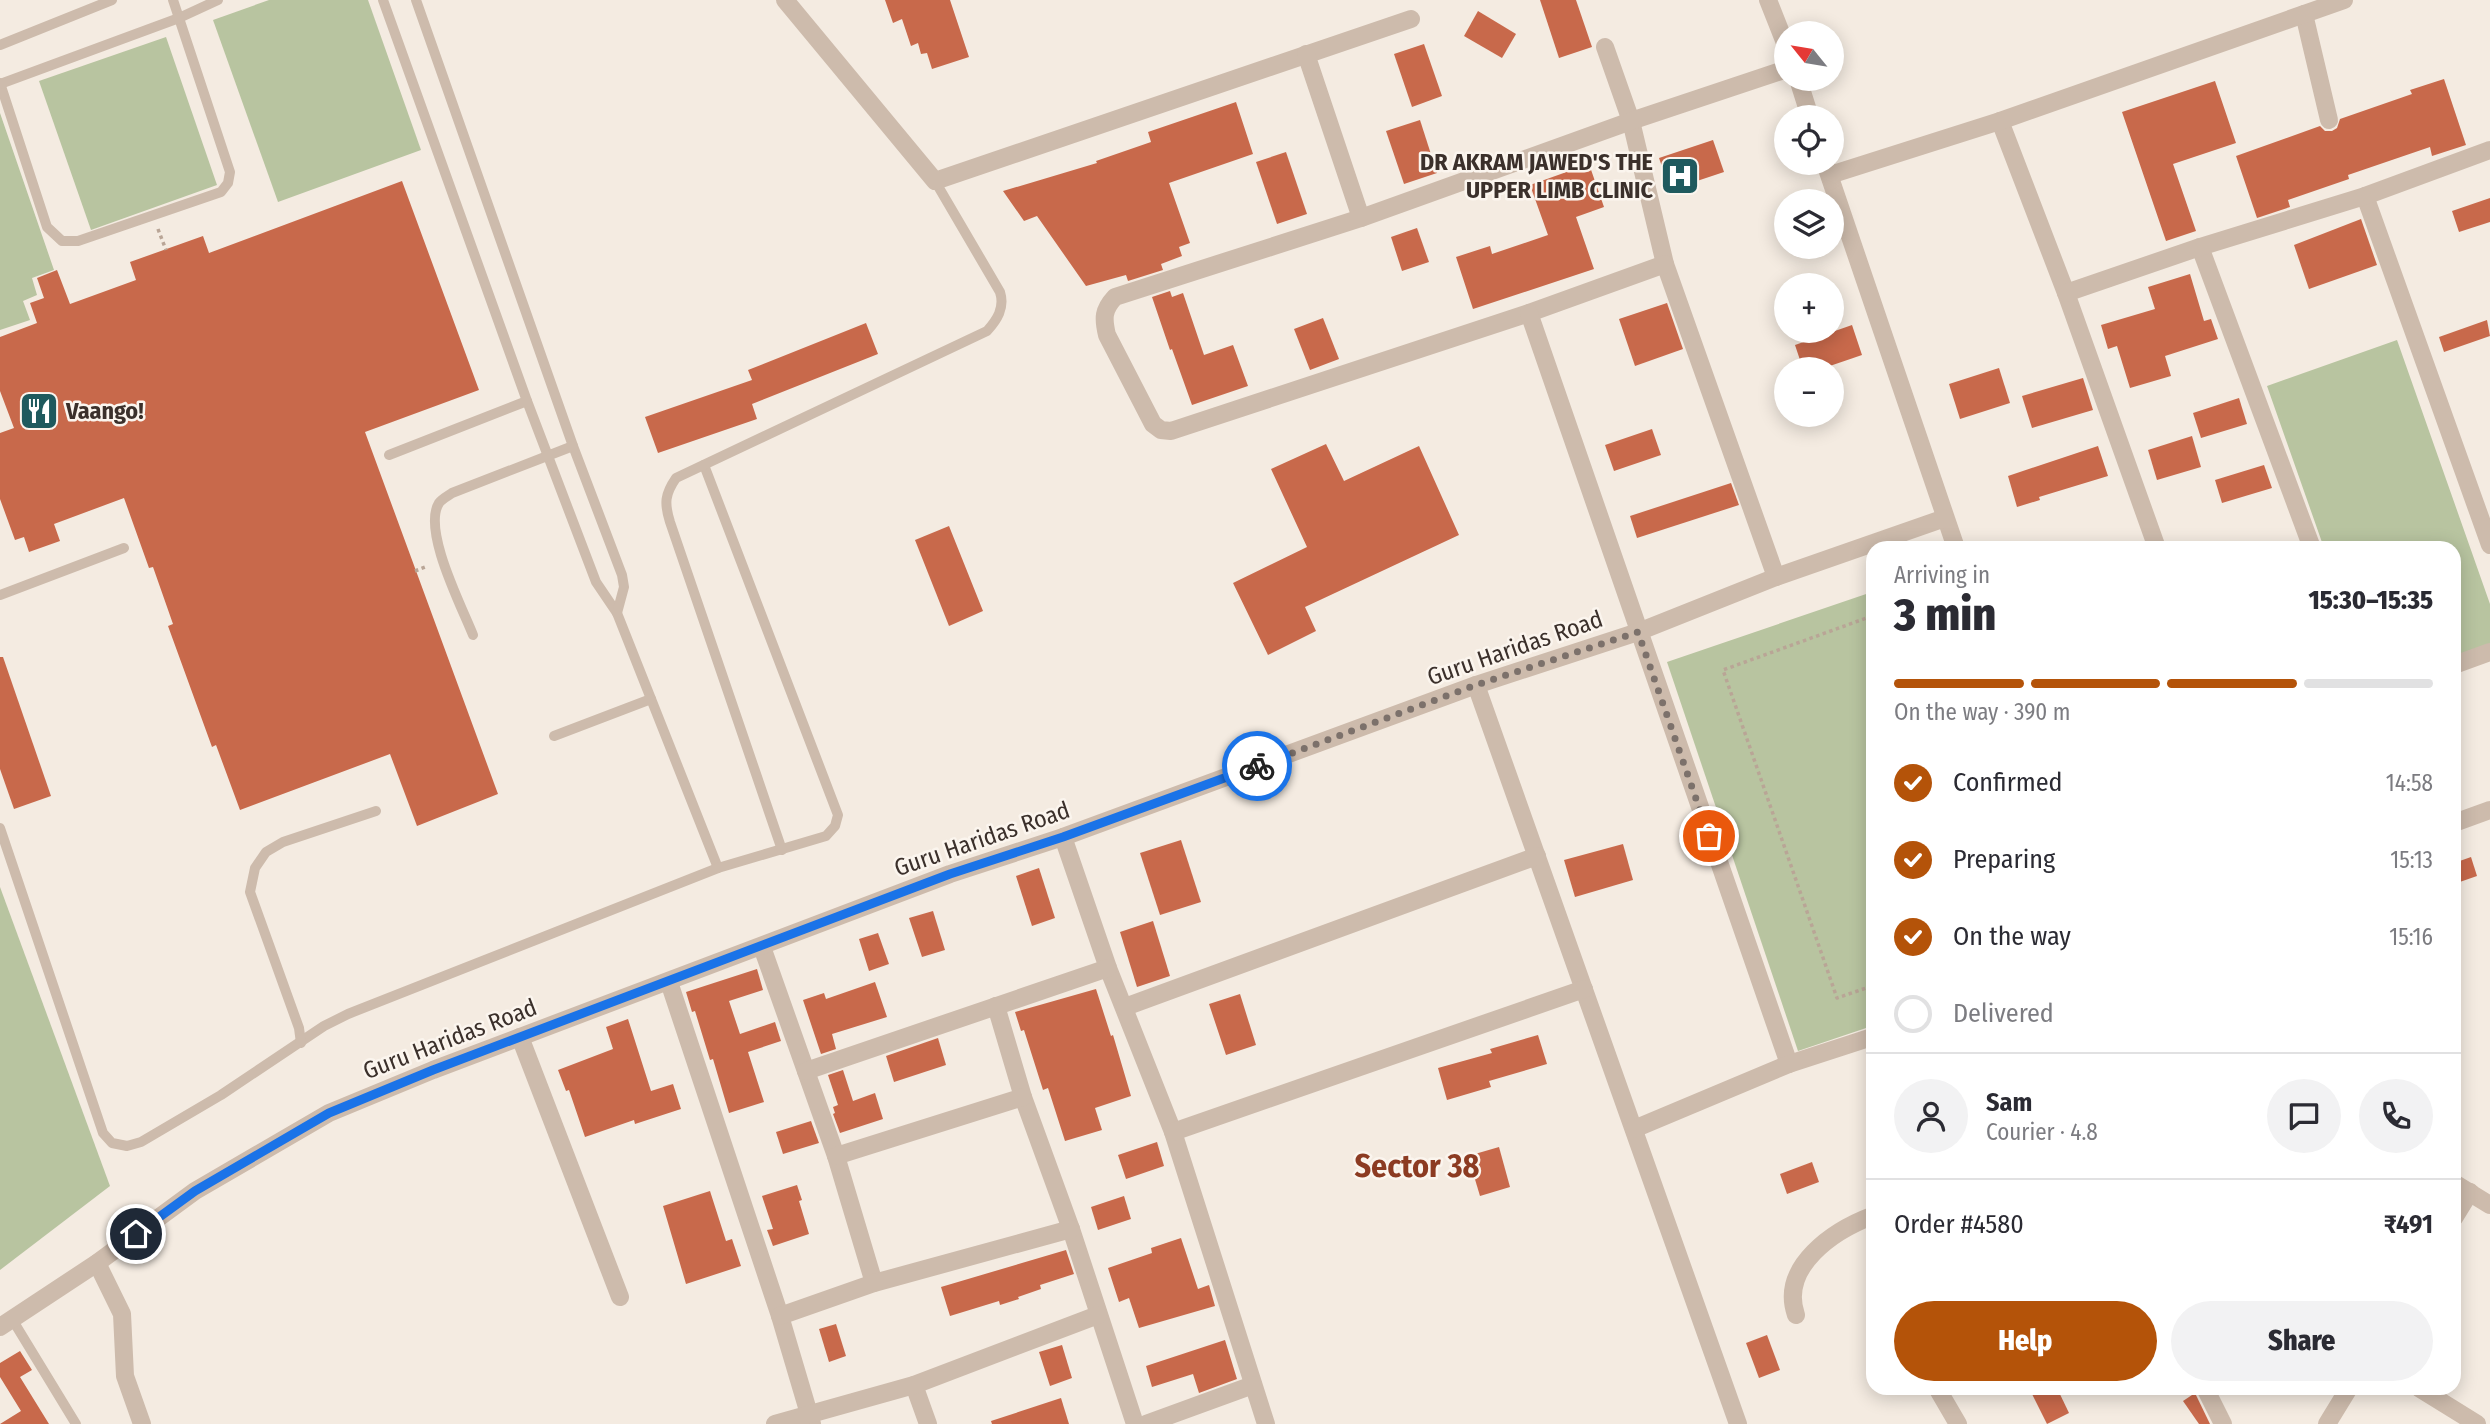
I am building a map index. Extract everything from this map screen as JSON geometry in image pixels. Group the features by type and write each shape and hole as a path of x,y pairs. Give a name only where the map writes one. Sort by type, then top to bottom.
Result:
{"street":[{"path":"1768,0 1776,21"},
{"path":"1844,165 2000,121 2344,0"},
{"path":"793,2 935,181 1411,19"},
{"path":"2304,14 2329,120"},
{"path":"1605,47 1631,121 1665,264 1776,577"},
{"path":"1306,54 1361,218"},
{"path":"1665,264 1529,313 1171,431 1161,430 1153,424 1107,335 1104,321 1105,308 1115,297 1361,218 1631,121 1774,73"},
{"path":"2000,121 2066,293 2155,541"},
{"path":"2066,293 2200,247 2365,196 2490,150"},
{"path":"1830,175 1953,541"},
{"path":"2365,196 2490,545"},
{"path":"2200,247 2309,541"},
{"path":"1529,313 1789,1064"},
{"name":"Guru Haridas Road","path":"1879,541 1945,518"},
{"name":"Guru Haridas Road","path":"6,1323 97,1263 195,1191 329,1113 950,874 1063,837 1476,685 1638,632 1776,577 1866,546"},
{"path":"2461,662 2490,652"},
{"path":"1476,685 1738,1424"},
{"path":"2461,820 2490,810"},
{"path":"1063,837 1108,968 1173,1132 1266,1424"},
{"path":"1125,1007 1537,856"},
{"path":"762,947 836,1156 874,1283"},
{"path":"806,1071 1108,968"},
{"path":"669,982 780,1316 810,1418"},
{"path":"1173,1132 1584,989"},
{"path":"996,1006 1023,1097 1071,1229 1135,1424"},
{"path":"520,1038 620,1297"},
{"path":"1634,1129 1789,1064 1866,1039"},
{"path":"836,1156 1023,1097"},
{"path":"2461,1186 2490,1205"},
{"path":"2461,1207 2470,1192"},
{"path":"1796,1315 1793,1293 1810,1254 1826,1240 1866,1218"},
{"path":"780,1316 874,1283 1071,1229"},
{"path":"97,1263 122,1314 125,1376 142,1424"},
{"path":"775,1424 810,1418 914,1385 1098,1314"},
{"path":"914,1385 928,1424"},
{"path":"1146,1424 1253,1385"},
{"path":"1941,1395 1958,1424"},
{"path":"2208,1395 2223,1424"},
{"path":"2327,1424 2345,1395"},
{"path":"2430,1395 2477,1424"}],"lane":[{"path":"0,45 113,0"},
{"path":"173,0 179,18 230,172 228,183 221,192 78,241 62,241 47,227 0,84 179,18 218,0"},
{"path":"383,0 527,401 596,582 617,613 718,868"},
{"path":"416,0 573,446 622,575 624,587 617,613"},
{"path":"782,850 665,505 668,490 676,478 987,331 996,321 1003,302 1000,292 935,181"},
{"path":"389,455 527,401"},
{"path":"473,635 435,539 435,516 440,502 452,492 573,446"},
{"path":"0,828 103,1133 112,1143 127,1146 141,1142 324,1026 348,1014 718,868 826,836 835,826 838,815 704,465"},
{"path":"0,595 124,548"},
{"path":"554,736 651,699"},
{"path":"301,1043 299,1028 250,892 255,868 266,852 283,842 376,811"},
{"path":"6,1323 76,1424"}],"path":[{"path":"153,215 166,250"},
{"path":"1866,618 1723,670 1837,998 1866,988"}],"green space":[{"path":"269,0 368,0 421,150 278,202 213,20"},
{"path":"166,37 217,185 91,230 39,81"},
{"path":"0,113 54,270 32,278 37,295 23,301 30,320 0,330"},
{"path":"2397,340 2490,604 2490,644 2461,654 2461,541 2322,541 2267,386"},
{"path":"1866,594 1866,1028 1798,1051 1667,662"},
{"path":"0,887 110,1186 0,1270"}],"building":[{"path":"885,0 950,0 969,57 932,69 927,53 921,54 918,43 911,46 902,19 893,23"},
{"path":"1540,0 1576,0 1592,47 1559,58"},
{"path":"1478,11 1516,34 1502,58 1464,36"},
{"path":"1424,44 1442,96 1412,107 1394,54"},
{"path":"2444,79 2466,145 2432,156 2430,147 2348,175 2349,179 2288,200 2290,207 2257,218 2236,156 2320,126 2325,131 2332,131 2337,128 2340,119 2412,94 2410,90"},
{"path":"2215,81 2236,143 2173,164 2196,231 2166,241 2122,112"},
{"path":"1236,102 1253,154 1169,183 1190,243 1179,247 1182,256 1161,264 1163,270 1128,281 1126,275 1086,286 1037,216 1024,221 1003,191 1097,163 1096,161 1151,142 1148,132"},
{"path":"1420,120 1437,173 1404,184 1386,131"},
{"path":"1713,140 1724,172 1670,190 1659,158"},
{"path":"1286,152 1307,214 1277,224 1256,162"},
{"path":"1589,164 1604,207 1576,217 1594,269 1473,309 1456,257 1490,246 1492,254 1548,235 1530,185"},
{"path":"402,181 479,390 365,432 498,794 417,826 390,754 240,810 216,745 212,747 168,626 173,624 153,567 149,568 124,498 54,524 60,541 29,552 24,537 15,540 0,499 0,433 14,428 0,391 0,337 37,323 30,303 44,298 37,278 57,270 70,304 136,280 130,262 203,236 209,253"},
{"path":"2490,198 2490,222 2459,232 2452,211"},
{"path":"2361,219 2377,265 2309,289 2294,245"},
{"path":"1417,228 1429,262 1402,271 1391,237"},
{"path":"2190,274 2204,321 2211,319 2218,339 2165,356 2171,376 2130,388 2117,346 2108,349 2101,325 2155,309 2148,287"},
{"path":"1170,291 1172,297 1183,293 1204,355 1233,345 1248,386 1192,405 1152,297"},
{"path":"1667,303 1683,349 1635,366 1619,319"},
{"path":"1323,318 1339,359 1310,370 1294,329"},
{"path":"2487,320 2490,336 2444,352 2439,337"},
{"path":"866,323 878,354 752,404 757,419 658,453 645,417 752,380 748,370"},
{"path":"1852,325 1862,355 1844,361 1844,357 1799,357 1795,345 1801,343 1844,343 1844,328"},
{"path":"1999,368 2010,403 1960,419 1949,384"},
{"path":"2083,378 2093,410 2032,428 2022,396"},
{"path":"2239,398 2247,424 2201,438 2193,413"},
{"path":"1652,429 1661,455 1614,471 1605,445"},
{"path":"2192,436 2201,467 2157,480 2148,450"},
{"path":"1326,444 1344,481 1419,446 1459,535 1305,607 1316,631 1268,655 1233,583 1307,547 1271,469"},
{"path":"2098,446 2108,476 2039,497 2040,500 2017,507 2008,476"},
{"path":"2264,465 2272,488 2222,503 2215,480"},
{"path":"1731,483 1739,505 1637,538 1630,516"},
{"path":"949,526 983,611 949,626 915,540"},
{"path":"0,657 3,657 51,796 14,809 0,769"},
{"path":"1181,840 1201,902 1160,915 1140,853"},
{"path":"1623,844 1633,880 1575,897 1564,860"},
{"path":"2471,857 2477,876 2461,882 2461,861"},
{"path":"1039,868 1055,918 1032,926 1016,876"},
{"path":"933,911 945,950 922,957 909,918"},
{"path":"1153,921 1170,976 1137,987 1120,932"},
{"path":"878,933 889,964 869,971 859,939"},
{"path":"757,969 763,990 729,1001 740,1034 775,1022 781,1041 748,1052 764,1102 729,1113 713,1059 710,1060 695,1011 692,1012 686,992"},
{"path":"875,982 887,1017 832,1034 836,1049 821,1054 803,1000 824,993 826,999"},
{"path":"1096,989 1131,1096 1095,1108 1102,1130 1065,1141 1048,1088 1043,1090 1024,1030 1021,1031 1015,1012"},
{"path":"1240,994 1256,1045 1226,1055 1209,1004"},
{"path":"628,1019 651,1091 673,1084 681,1109 635,1124 634,1120 585,1137 569,1090 566,1091 558,1070 613,1049 606,1027"},
{"path":"1538,1035 1547,1064 1489,1081 1491,1087 1447,1100 1438,1068 1492,1053 1490,1049"},
{"path":"938,1038 946,1065 894,1082 886,1056"},
{"path":"843,1070 853,1101 875,1093 883,1119 840,1133 833,1114 833,1107 838,1105 828,1075"},
{"path":"811,1121 819,1143 783,1154 776,1132"},
{"path":"1157,1142 1164,1166 1126,1179 1118,1155"},
{"path":"1499,1147 1510,1187 1480,1196 1468,1156"},
{"path":"1812,1162 1819,1182 1787,1194 1780,1174"},
{"path":"797,1185 809,1234 773,1246 767,1230 773,1229 762,1196"},
{"path":"710,1191 726,1241 732,1239 741,1266 686,1284 663,1206"},
{"path":"1124,1196 1131,1219 1098,1230 1091,1207"},
{"path":"1181,1238 1198,1289 1209,1285 1215,1306 1139,1328 1129,1298 1119,1302 1108,1268 1152,1253 1151,1248"},
{"path":"1066,1250 1074,1274 1040,1285 1041,1289 1018,1297 1019,1299 1000,1305 999,1301 950,1316 941,1287"},
{"path":"836,1324 846,1356 829,1362 819,1329"},
{"path":"1767,1335 1780,1370 1759,1378 1746,1343"},
{"path":"1225,1340 1237,1379 1199,1393 1193,1374 1152,1387 1146,1366"},
{"path":"1062,1345 1072,1378 1050,1386 1039,1352"},
{"path":"20,1351 32,1370 20,1377 49,1424 0,1424 21,1411 0,1377 0,1363"},
{"path":"2032,1395 2060,1395 2069,1413 2047,1424"},
{"path":"2196,1395 2210,1424 2199,1424 2183,1401"},
{"path":"1061,1398 1069,1424 992,1424 991,1421"}],"way so far":[{"path":"1257,766 1476,685 1638,632 1709,836"}],"place":[{"name":"DR AKRAM JAWED'S THE UPPER LIMB CLINIC","path":"1680,176"},
{"name":"Vaango!","path":"39,411"}],"district":[{"name":"Sector 38","path":"1417,1166"}],"route":[{"path":"136,1234 195,1191 329,1113 433,1070 950,874 1063,837 1257,766"}]}
